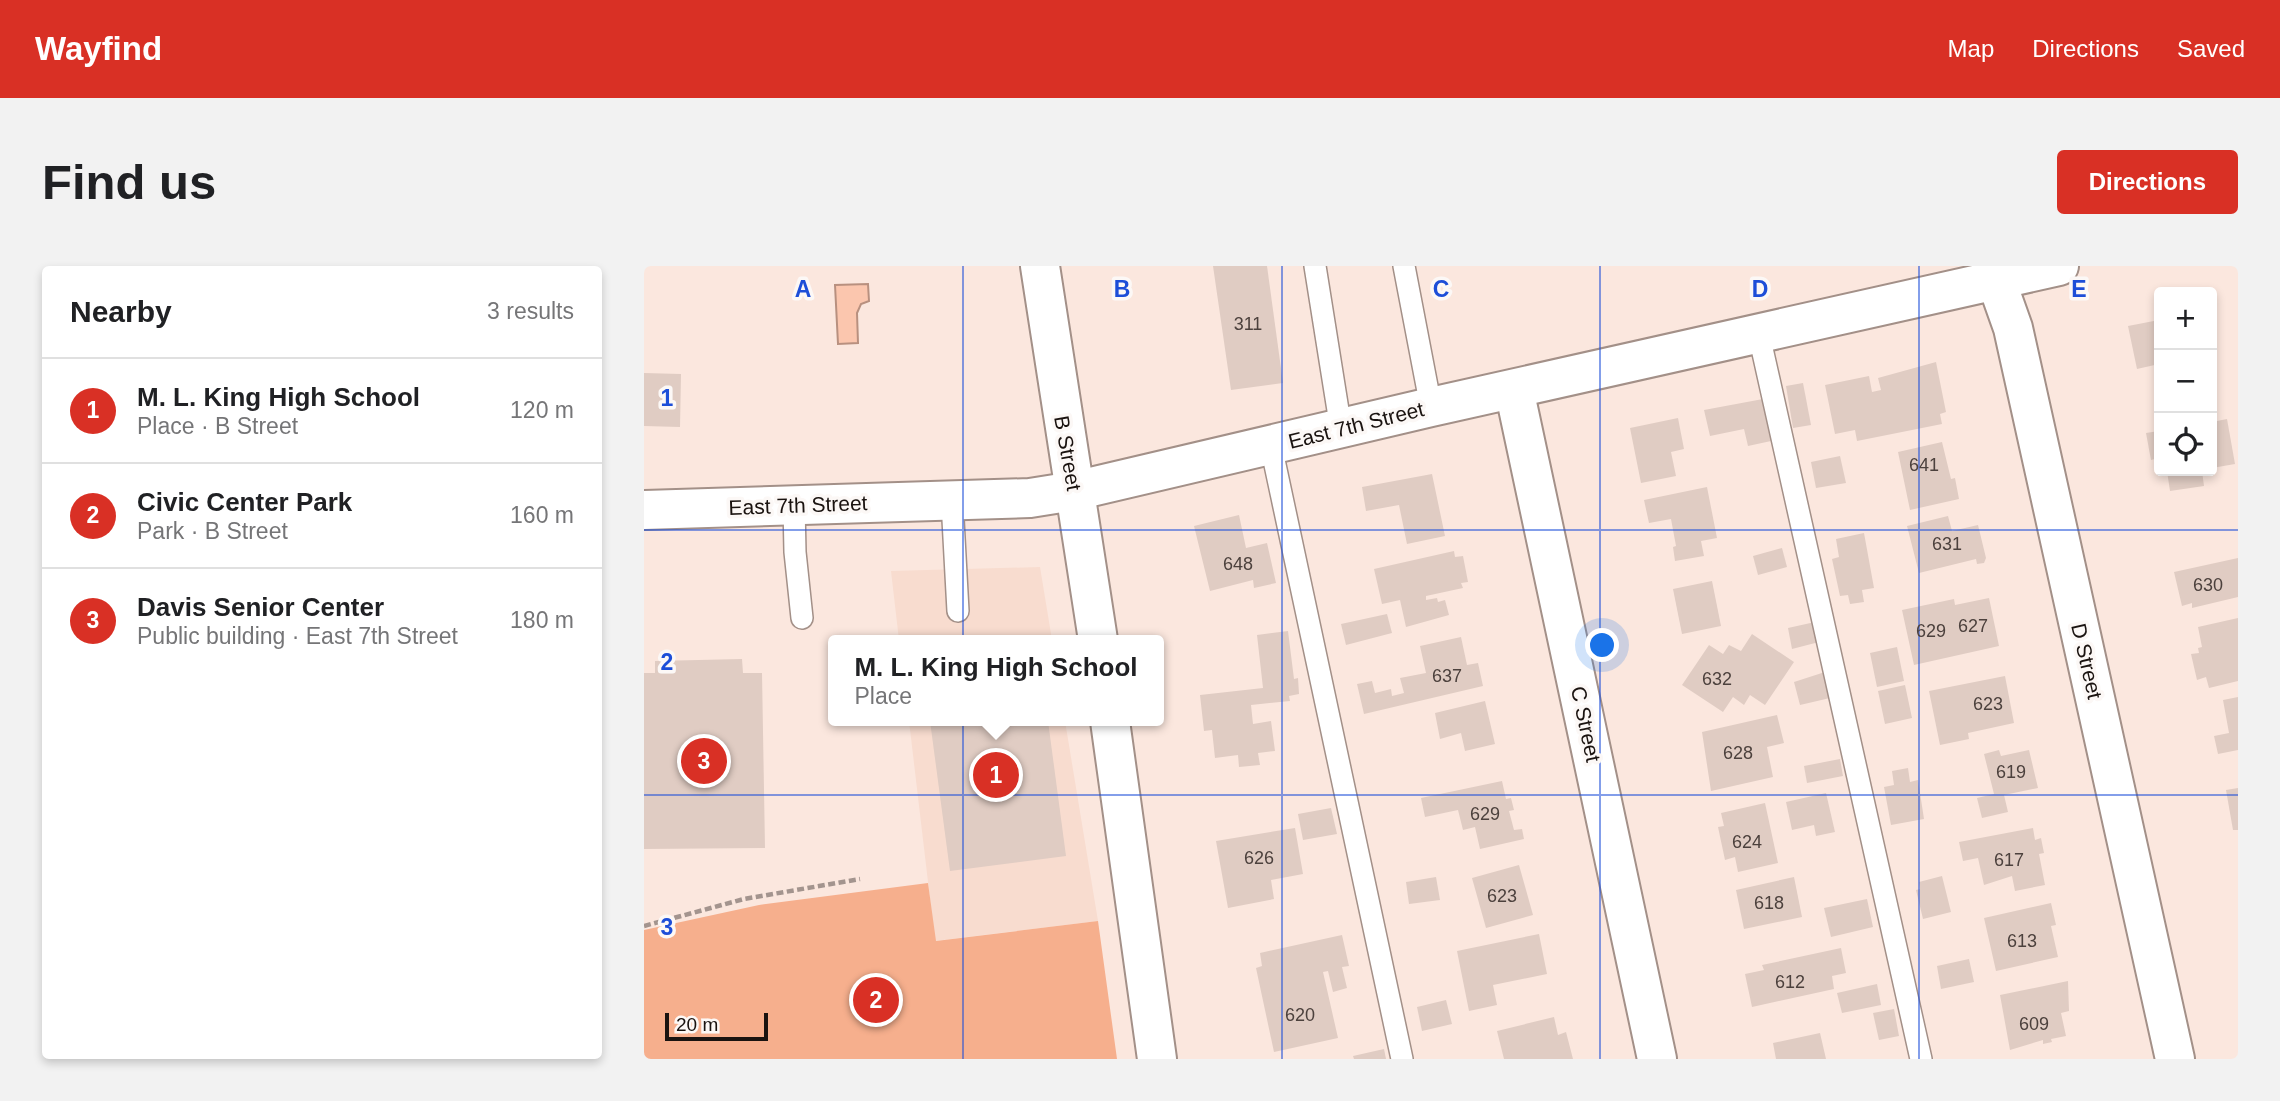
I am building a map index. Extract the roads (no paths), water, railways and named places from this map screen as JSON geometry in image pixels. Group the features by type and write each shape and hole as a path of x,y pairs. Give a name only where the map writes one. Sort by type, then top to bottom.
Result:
{"street":[{"name":"B Street","path":"1040,266 1097,635"},
{"name":"East 7th Street","path":"644,510 1030,498 1074,491 1431,407 1759,335 1993,273 2059,266"},
{"name":"D Street","path":"1993,273 2013,328 2175,1059"},
{"name":"C Street","path":"1514,389 1657,1059"},
{"path":"1111,726 1157,1059"}],"lane":[{"path":"1315,266 1341,429"},
{"path":"1404,266 1431,407"},
{"path":"1759,335 1921,1059"},
{"path":"1271,446 1402,1059"},
{"path":"952,501 958,611"},
{"path":"794,505 802,618"}],"place":[{"name":"Davis Senior Center","path":"704,761"},
{"name":"M. L. King High School","path":"996,775"},
{"name":"Civic Center Park","path":"876,1000"}]}
